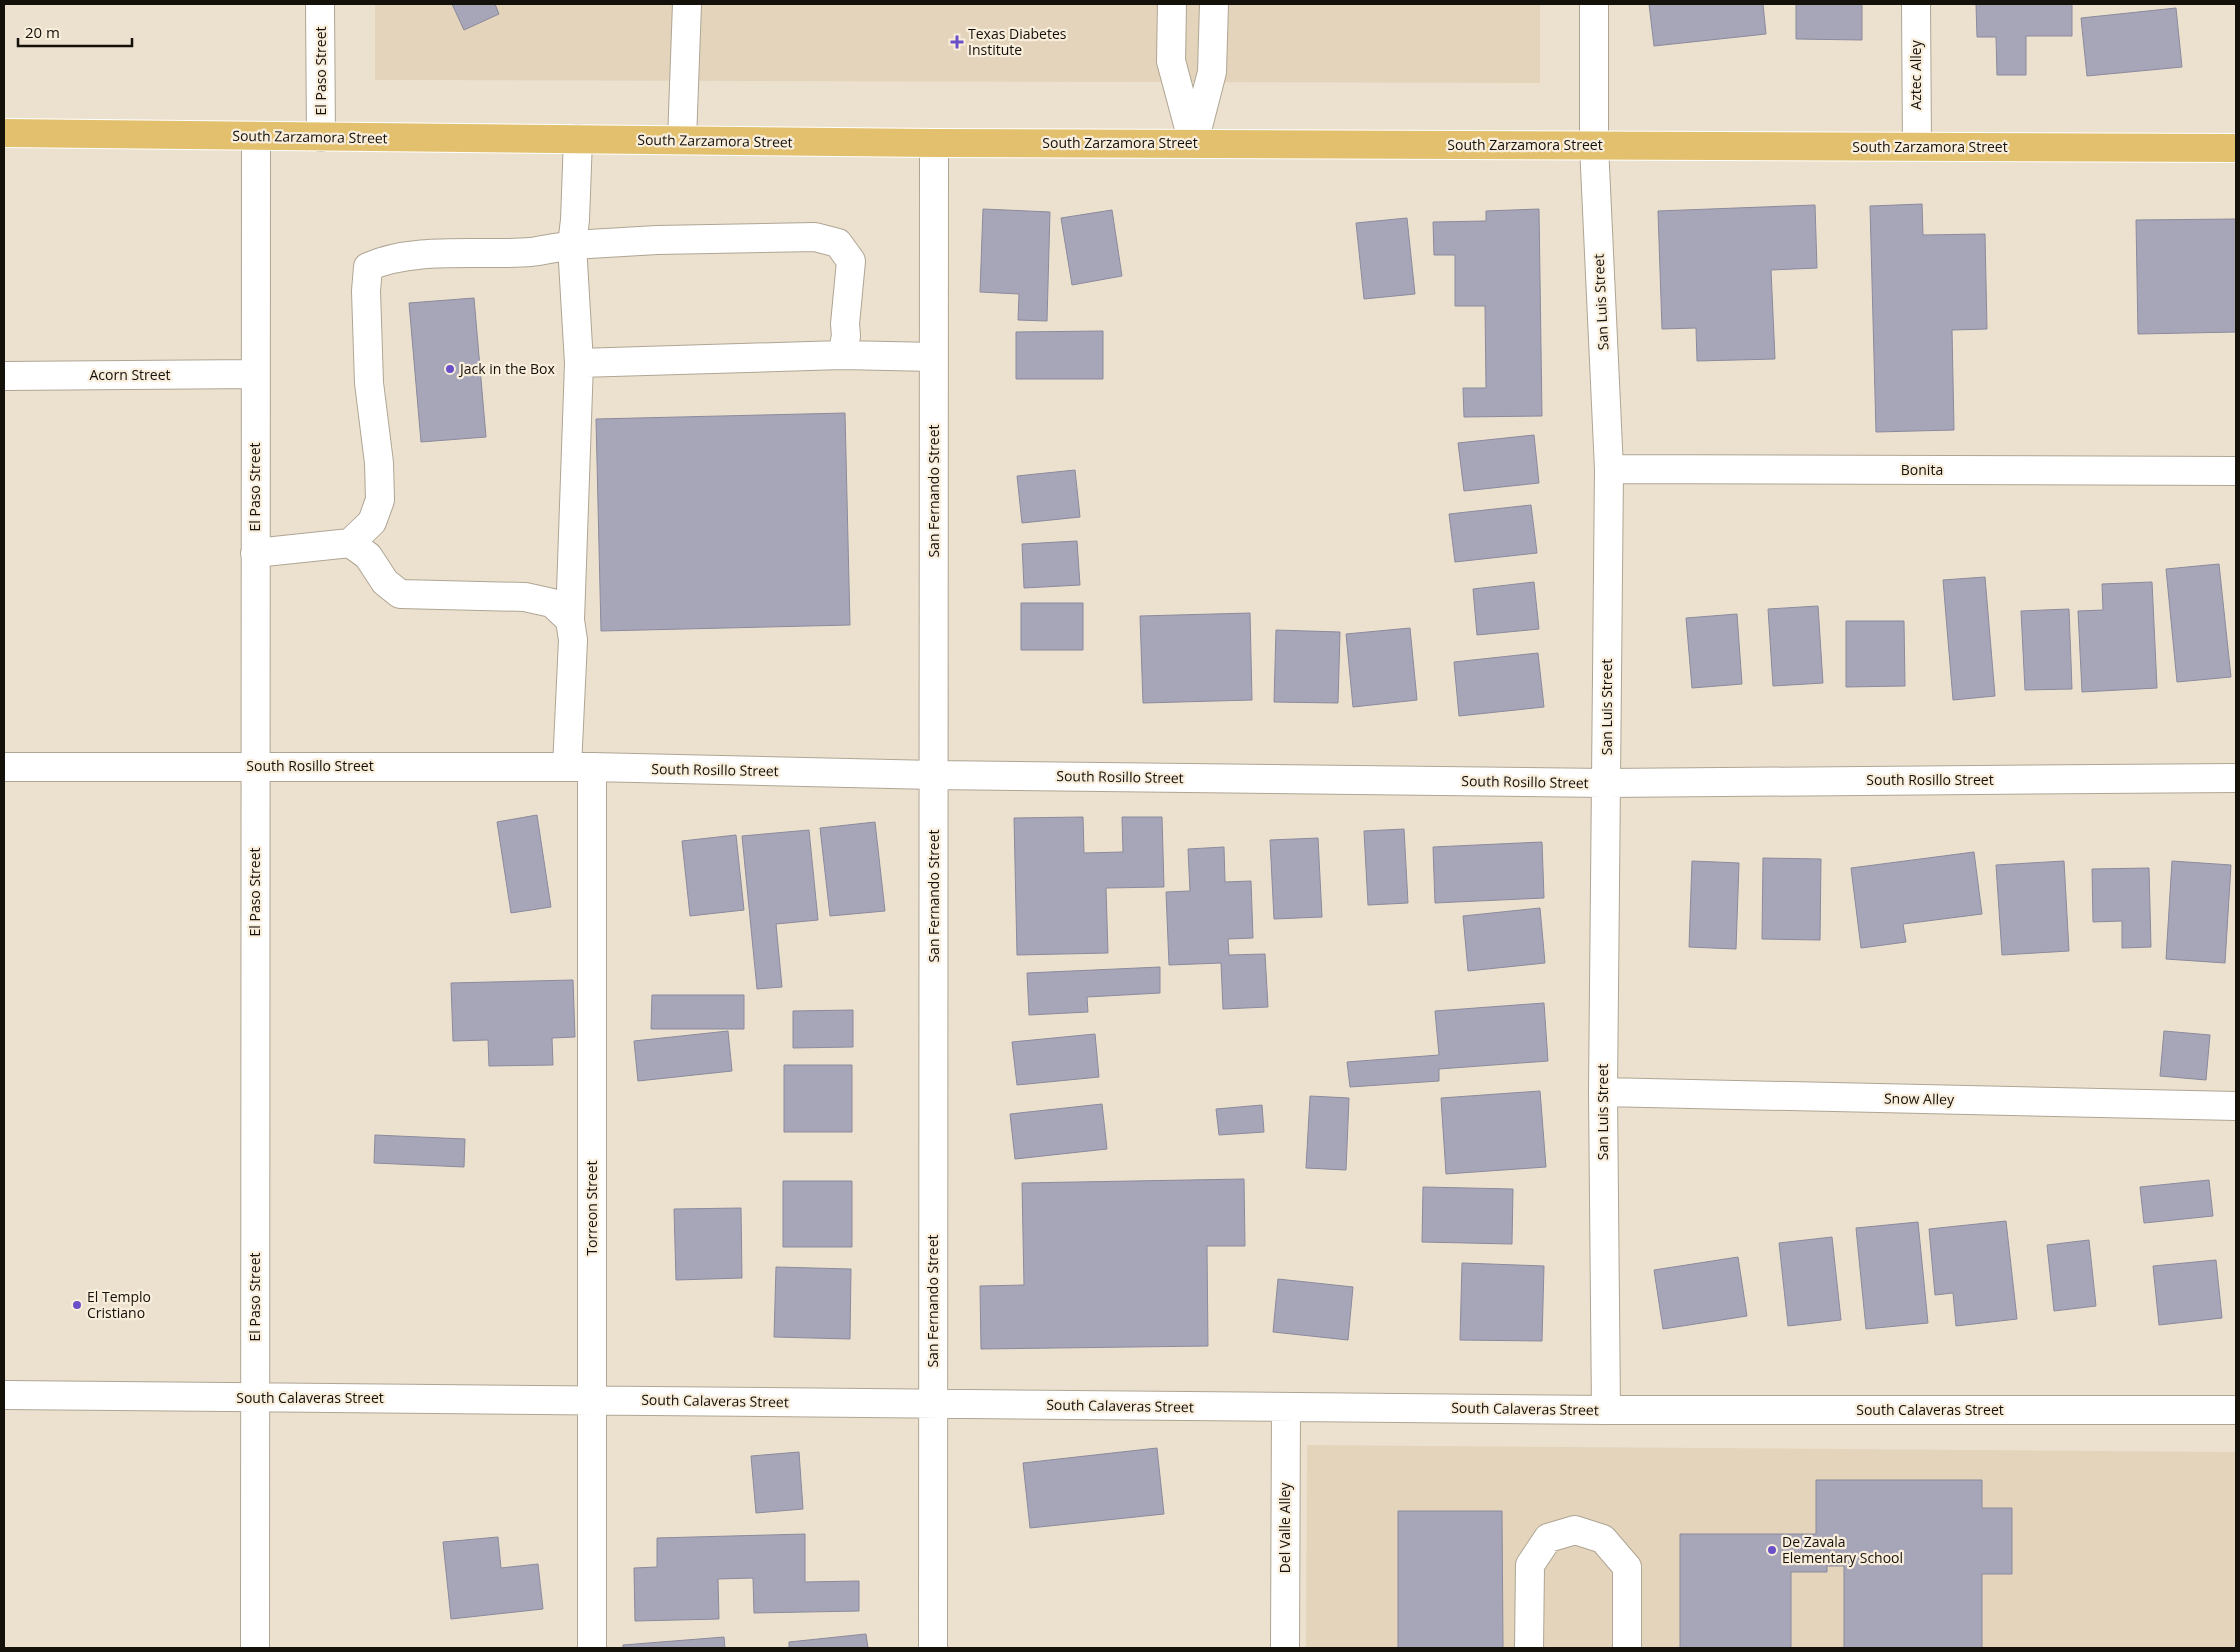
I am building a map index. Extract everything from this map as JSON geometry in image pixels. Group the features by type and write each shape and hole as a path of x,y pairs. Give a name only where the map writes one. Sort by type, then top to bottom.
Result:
{"main road":[{"name":"South Zarzamora Street","path":"4,133 934,143 2236,148"}],"street":[{"name":"El Paso Street","path":"320,4 321,137"},
{"path":"682,140 687,4"},
{"path":"1172,4 1171,61 1193,143"},
{"path":"1193,143 1212,72 1214,4"},
{"name":"San Luis Street","path":"1594,4 1594,145 1609,469 1603,1092 1606,1410"},
{"name":"Aztec Alley","path":"1916,4 1917,146"},
{"name":"El Paso Street","path":"255,1648 256,136"},
{"name":"Torreon Street","path":"578,139 575,220 572,244 579,363 570,620 573,640 579,767 592,1400 592,1648"},
{"name":"San Fernando Street","path":"933,1648 934,143"},
{"path":"255,553 350,543 372,522 380,500 379,463 369,383 366,291 368,267 384,260 433,255 531,252 572,244 657,240 814,237 838,243 851,261 844,324 846,336 842,355"},
{"path":"579,363 842,355 934,357"},
{"name":"Acorn Street","path":"4,376 255,374"},
{"name":"Bonita","path":"1609,469 2236,471"},
{"path":"350,543 368,556 386,582 400,594 525,597 552,603 570,620"},
{"name":"South Rosillo Street","path":"4,767 579,767 934,775 1606,783 2236,778"},
{"name":"Snow Alley","path":"1603,1092 2236,1106"},
{"name":"South Calaveras Street","path":"4,1395 1606,1410 2236,1410"},
{"name":"Del Valle Alley","path":"1285,1648 1286,1407"},
{"path":"1529,1648 1530,1565 1548,1538 1575,1530 1603,1539 1627,1567 1627,1648"}],"shaded area":[{"name":"Texas Diabetes Institute","path":"375,4 1540,4 1540,83 375,80"},
{"name":"De Zavala Elementary School","path":"1307,1445 2236,1452 2236,1648 1306,1648"}],"building":[{"path":"452,4 495,4 499,14 464,30"},
{"path":"1649,4 1763,4 1766,34 1654,46"},
{"path":"1796,4 1862,4 1862,40 1796,39"},
{"path":"1976,4 2072,4 2072,36 2026,36 2026,75 1997,75 1996,37 1977,37"},
{"path":"2176,8 2182,67 2087,76 2081,18"},
{"path":"1922,204 1923,235 1985,234 1987,329 1952,330 1954,430 1876,432 1870,206"},
{"path":"1815,205 1817,268 1771,270 1775,359 1697,361 1696,328 1662,329 1658,211"},
{"path":"983,209 1050,212 1047,321 1018,320 1019,294 980,292"},
{"path":"1539,209 1542,416 1464,417 1463,388 1486,388 1485,306 1455,306 1455,255 1434,255 1433,222 1486,221 1486,211"},
{"path":"1112,210 1122,276 1072,285 1061,218"},
{"path":"1407,218 1415,294 1364,299 1356,223"},
{"path":"2236,219 2236,332 2138,334 2136,220"},
{"path":"474,298 486,437 421,442 409,303"},
{"path":"1103,331 1103,379 1016,379 1016,332"},
{"path":"845,413 850,625 601,631 596,419"},
{"path":"1534,435 1539,483 1464,491 1458,443"},
{"path":"1075,470 1080,517 1022,523 1017,476"},
{"path":"1531,505 1537,553 1455,562 1449,514"},
{"path":"1077,541 1080,585 1024,588 1022,544"},
{"path":"2219,564 2231,677 2177,682 2166,569"},
{"path":"1985,577 1995,696 1953,700 1943,580"},
{"path":"1534,582 1539,629 1477,635 1473,589"},
{"path":"2152,582 2157,688 2082,692 2078,611 2103,610 2102,584"},
{"path":"1021,603 1083,603 1083,650 1021,650"},
{"path":"1818,606 1823,683 1773,686 1768,609"},
{"path":"2069,609 2072,689 2025,690 2021,611"},
{"path":"1250,613 1252,700 1143,703 1140,616"},
{"path":"1737,614 1742,684 1692,688 1686,618"},
{"path":"1846,621 1904,621 1905,686 1846,687"},
{"path":"1410,628 1417,700 1353,707 1346,634"},
{"path":"1276,630 1340,632 1338,703 1274,702"},
{"path":"1538,653 1544,707 1459,716 1454,662"},
{"path":"537,815 551,907 511,913 497,822"},
{"path":"1083,817 1084,853 1123,852 1122,817 1162,817 1164,887 1106,888 1108,953 1017,955 1014,818"},
{"path":"875,822 885,911 830,916 820,828"},
{"path":"1404,829 1408,903 1368,905 1364,831"},
{"path":"809,830 818,920 776,924 782,987 757,989 742,836"},
{"path":"736,835 744,910 690,916 682,841"},
{"path":"1318,838 1322,917 1274,919 1270,840"},
{"path":"1542,842 1544,898 1435,903 1433,847"},
{"path":"1224,847 1225,882 1251,881 1253,938 1228,939 1229,955 1265,954 1268,1007 1223,1009 1221,963 1169,965 1166,892 1190,891 1188,849"},
{"path":"1974,852 1982,914 1903,924 1906,942 1861,948 1851,868"},
{"path":"1763,858 1821,859 1820,940 1762,939"},
{"path":"1692,861 1739,863 1736,949 1689,947"},
{"path":"2064,861 2069,951 2002,955 1996,865"},
{"path":"2172,861 2231,865 2225,963 2166,959"},
{"path":"2149,868 2151,947 2122,948 2122,921 2093,922 2092,869"},
{"path":"1540,908 1545,963 1468,971 1463,916"},
{"path":"1160,967 1160,993 1087,997 1088,1012 1029,1015 1027,973"},
{"path":"573,980 575,1037 552,1038 553,1065 489,1066 488,1040 453,1041 451,983"},
{"path":"652,995 744,995 744,1029 651,1029"},
{"path":"1544,1003 1548,1061 1439,1069 1439,1081 1350,1087 1347,1062 1439,1055 1435,1011"},
{"path":"853,1010 853,1047 793,1048 793,1011"},
{"path":"728,1031 732,1071 638,1081 634,1041"},
{"path":"2164,1031 2210,1035 2206,1080 2160,1076"},
{"path":"1095,1034 1099,1077 1017,1085 1012,1042"},
{"path":"784,1065 852,1065 852,1132 784,1132"},
{"path":"1540,1091 1546,1167 1446,1174 1441,1098"},
{"path":"1310,1096 1349,1098 1346,1170 1306,1168"},
{"path":"1102,1104 1107,1149 1015,1159 1010,1114"},
{"path":"1262,1105 1264,1132 1219,1135 1216,1109"},
{"path":"375,1135 465,1139 464,1167 374,1163"},
{"path":"1244,1179 1245,1246 1207,1246 1208,1346 981,1349 980,1286 1024,1285 1022,1183"},
{"path":"2209,1180 2213,1216 2144,1223 2140,1187"},
{"path":"783,1181 852,1181 852,1247 783,1247"},
{"path":"1423,1187 1513,1189 1512,1244 1422,1242"},
{"path":"741,1208 742,1278 676,1280 674,1209"},
{"path":"2006,1221 2017,1319 1956,1326 1953,1293 1935,1295 1929,1229"},
{"path":"1918,1222 1928,1323 1866,1329 1856,1228"},
{"path":"1832,1237 1841,1320 1788,1326 1779,1243"},
{"path":"2089,1240 2096,1306 2054,1311 2047,1245"},
{"path":"1738,1257 1747,1316 1663,1329 1654,1270"},
{"path":"2216,1260 2222,1318 2159,1325 2153,1266"},
{"path":"1462,1263 1544,1266 1542,1341 1460,1340"},
{"path":"776,1267 851,1269 850,1339 774,1337"},
{"path":"1278,1279 1353,1287 1348,1340 1273,1332"},
{"path":"1157,1448 1164,1514 1030,1528 1023,1463"},
{"path":"799,1452 803,1509 756,1513 751,1456"},
{"path":"1816,1480 1982,1480 1982,1508 2012,1508 2012,1574 1982,1574 1982,1648 1844,1648 1844,1566 1827,1566 1827,1572 1791,1572 1791,1648 1680,1648 1680,1534 1816,1534"},
{"path":"1398,1511 1502,1511 1503,1648 1398,1648"},
{"path":"805,1534 805,1582 859,1581 859,1611 754,1613 753,1578 718,1579 719,1619 635,1621 634,1568 657,1567 657,1538"},
{"path":"498,1537 501,1568 538,1564 543,1609 451,1619 443,1542"},
{"path":"866,1634 868,1648 789,1648 789,1642"},
{"path":"724,1637 725,1648 623,1648 623,1645"}],"place":[{"name":"Texas Diabetes Institute","path":"957,42"},
{"name":"Jack in the Box","path":"450,369"},
{"name":"El Templo Cristiano","path":"77,1305"},
{"name":"De Zavala Elementary School","path":"1772,1550"}]}
